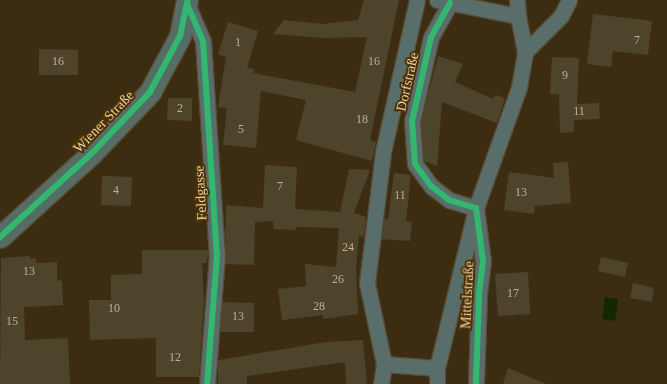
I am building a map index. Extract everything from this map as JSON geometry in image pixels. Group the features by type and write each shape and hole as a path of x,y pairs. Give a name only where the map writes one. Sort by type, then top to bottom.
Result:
{"street":[{"name":"Dorfstraße","path":"380,384 384,364 367,283 383,152 417,0"},
{"name":"Mittelstraße","path":"437,384 437,368 476,208 519,87 525,52 518,16 517,0"},
{"path":"525,52 561,16 569,0"},
{"name":"Wiener Straße","path":"0,237 92,153 150,92 180,36 187,2"},
{"name":"Feldgasse","path":"187,2 203,41 217,255 207,384"},
{"name":"Dorfstraße","path":"443,2 431,37 418,88 412,121 415,164 431,186 449,200 476,208"},
{"path":"443,2 518,16"},
{"name":"Mittelstraße","path":"476,208 483,261 479,296 476,384"},
{"path":"384,364 437,368"}],"shaded area":[{"path":"605,297 618,299 615,321 602,319"}],"building":[{"path":"364,0 399,0 370,140 376,142 372,161 296,140 306,100 261,91 256,148 223,145 227,108 218,107 226,57 218,54 228,22 258,31 247,68 254,69 253,73 355,92 367,37 323,38 273,34 284,20 323,24 358,20"},
{"path":"593,14 652,21 648,55 613,51 611,67 587,64"},
{"path":"39,49 78,50 78,75 39,75"},
{"path":"438,56 463,64 455,82 493,99 495,95 505,98 497,123 442,102 437,166 424,161 421,122"},
{"path":"552,57 579,58 577,104 599,103 600,119 574,120 574,132 560,133 559,94 550,94"},
{"path":"168,98 192,98 192,121 167,120"},
{"path":"568,162 571,203 535,206 534,214 504,210 509,172 554,178 553,163"},
{"path":"265,165 297,167 295,209 340,212 349,169 370,170 354,213 366,217 364,237 359,236 356,269 358,314 323,319 323,315 282,320 278,289 306,286 305,264 336,267 339,228 296,227 296,230 274,229 273,221 255,222 254,265 225,264 226,205 263,208"},
{"path":"394,173 411,175 406,221 412,222 410,241 381,239 384,219 388,219"},
{"path":"102,176 132,177 131,206 101,205"},
{"path":"142,250 208,250 207,263 202,263 204,302 199,377 156,377 156,338 90,340 89,300 111,300 111,275 142,274"},
{"path":"30,256 30,259 36,258 36,263 57,262 57,281 62,280 63,305 24,307 25,340 68,338 70,384 0,384 1,258"},
{"path":"601,257 628,263 625,277 598,271"},
{"path":"528,272 530,314 498,316 495,274"},
{"path":"633,283 654,288 652,302 630,298"},
{"path":"222,302 254,303 254,332 220,332"},
{"path":"363,340 367,384 346,384 345,362 247,376 247,384 218,384 218,360 326,342"},
{"path":"508,368 546,384 503,384"}],"cycle path":[{"path":"0,237 92,153 150,92 180,36 187,2"},
{"path":"450,3 431,37 412,121 415,164 431,186 449,200 476,208 483,261 479,296 476,384"},
{"path":"187,4 203,41 217,255 207,384"}]}
